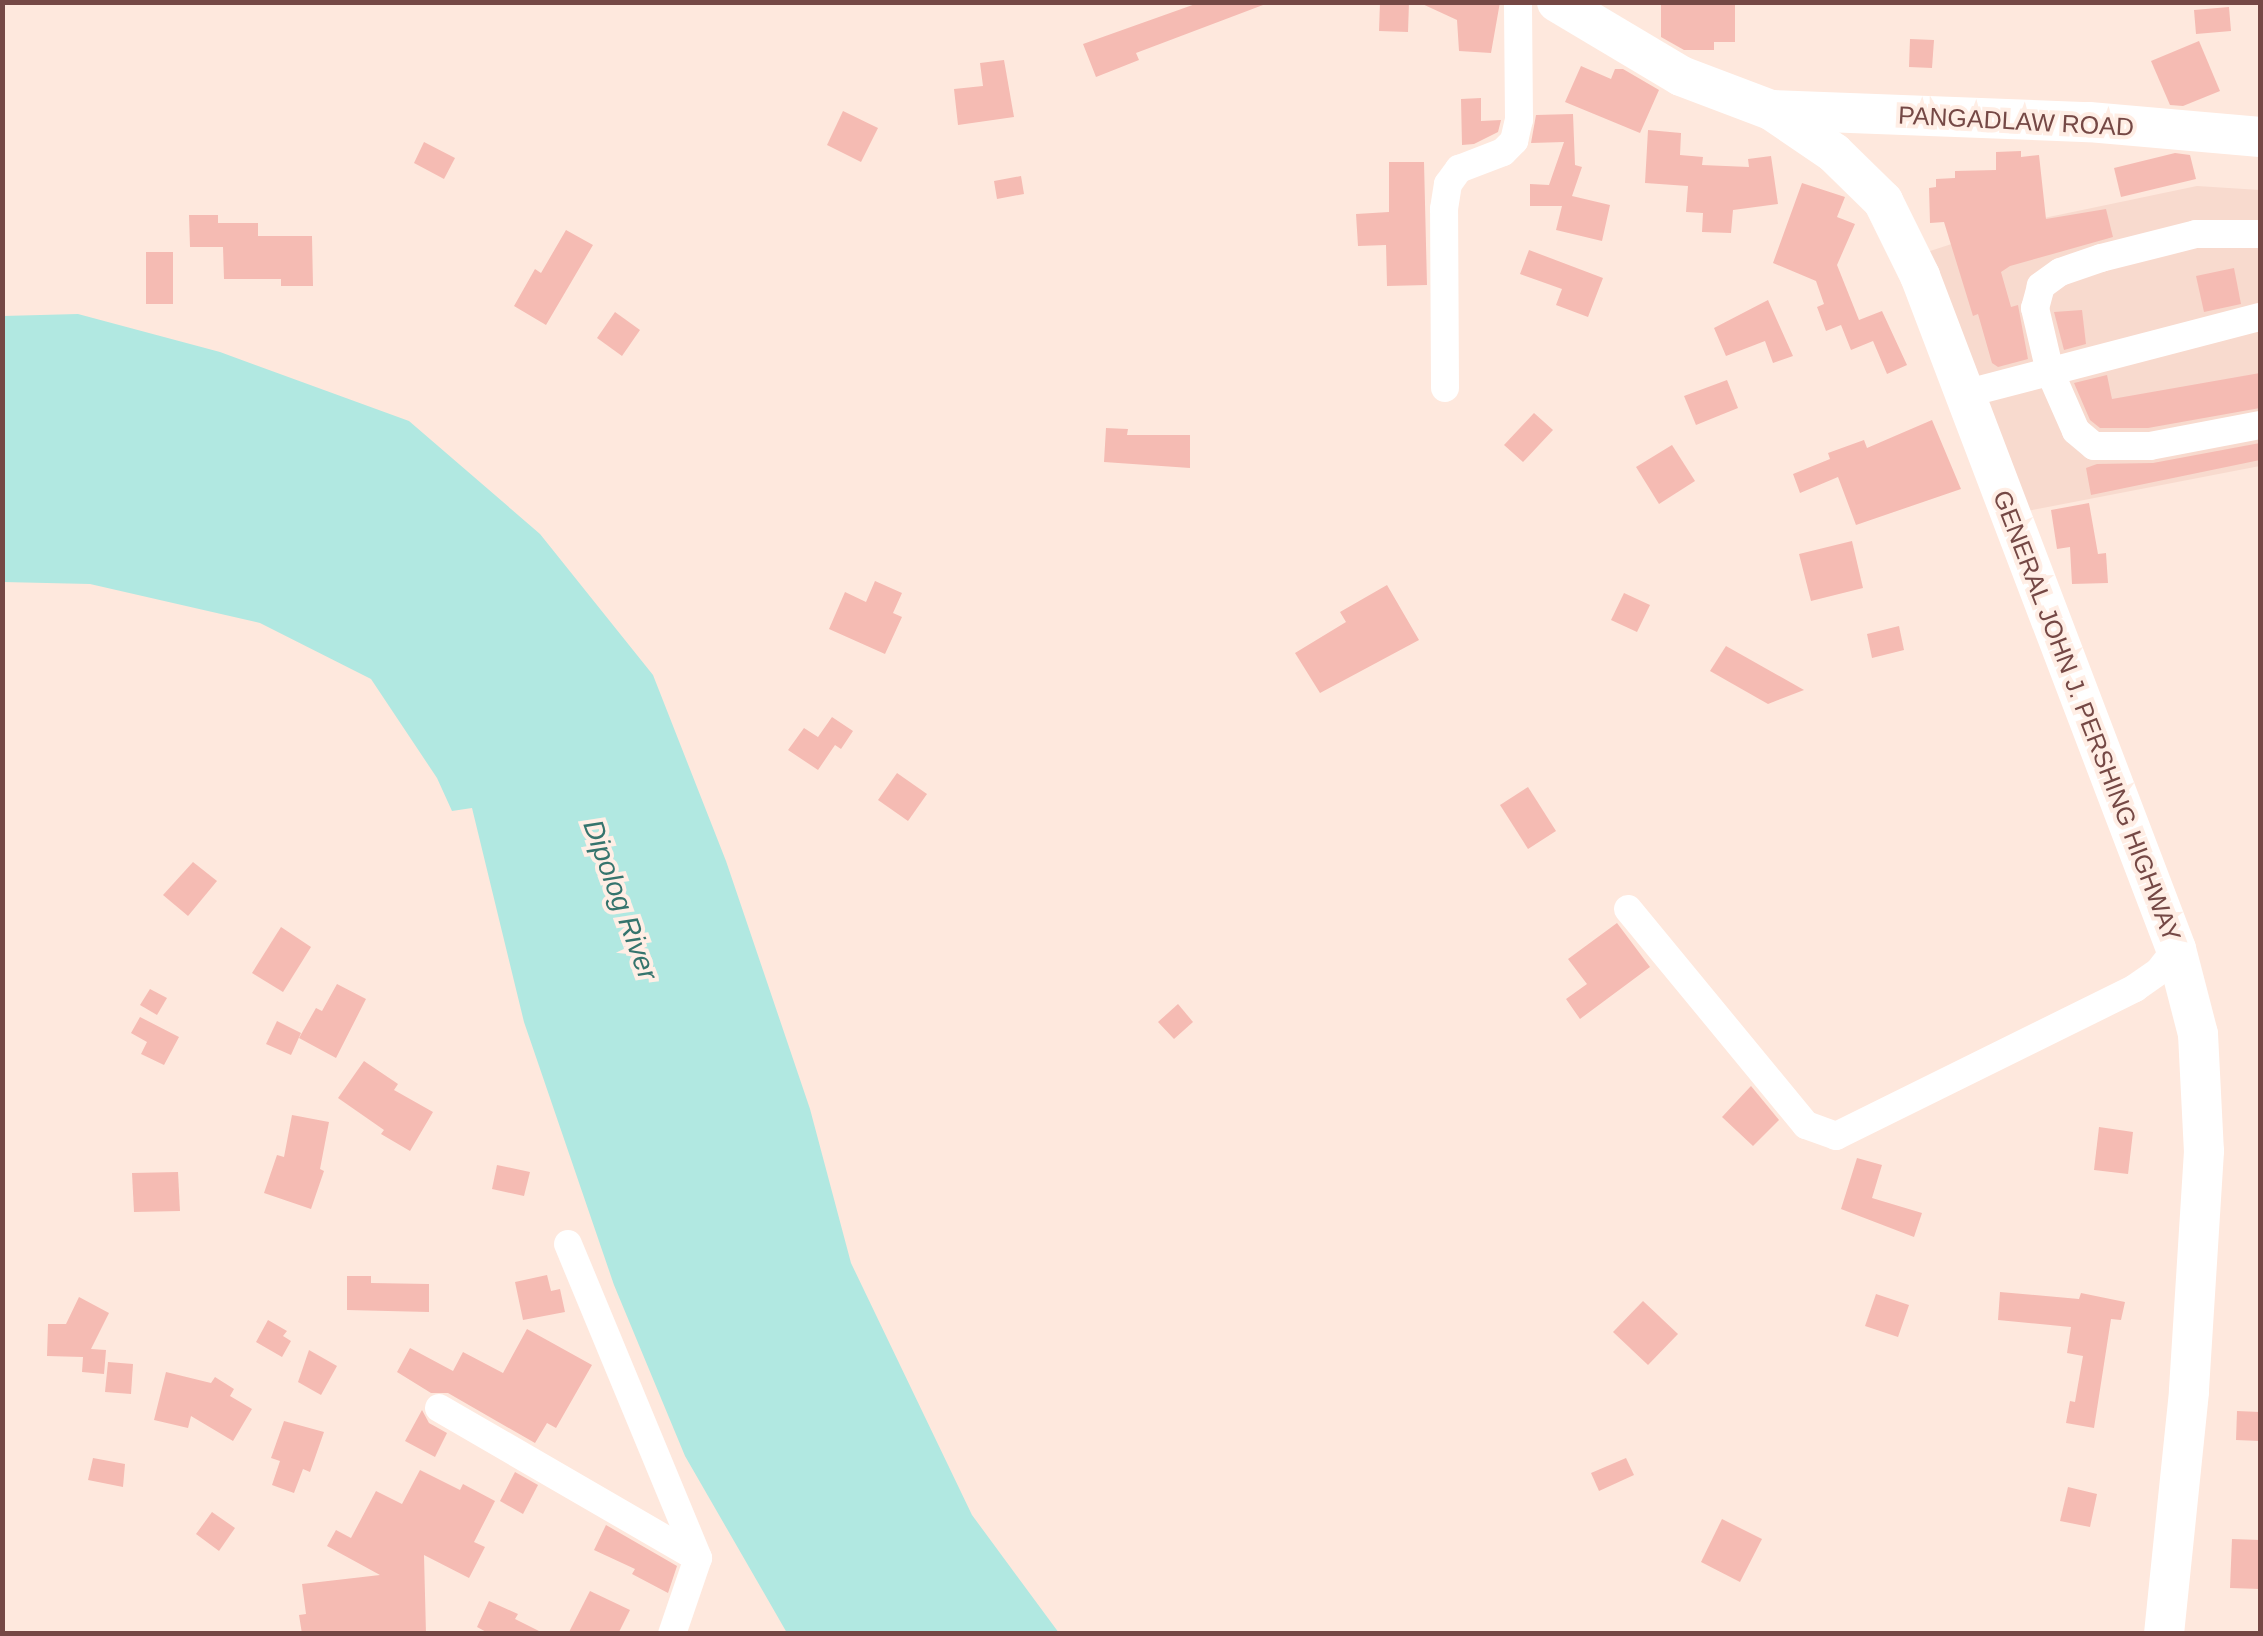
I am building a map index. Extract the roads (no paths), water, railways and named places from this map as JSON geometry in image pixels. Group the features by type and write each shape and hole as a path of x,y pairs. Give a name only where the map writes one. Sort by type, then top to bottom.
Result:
{"main road":[{"name":"GENERAL JOHN J. PERSHING HIGHWAY","path":"1557,2 1681,76 1770,110 1834,154 1882,201 1920,276 2176,949 2198,1034 2204,1152 2189,1392 2164,1634"},
{"name":"PANGADLAW ROAD","path":"1770,110 2089,122 2260,137"}],"street":[{"path":"1445,388 1444,209 1448,184 1459,169 1503,152 1514,141 1519,120 1518,2"},
{"path":"2260,234 2196,234 2060,272 2041,286 2035,308 2050,372 2076,431 2094,446 2150,446 2260,425"},
{"path":"1964,394 2260,316"},
{"path":"1628,908 1806,1125 1836,1136 1846,1135 2135,988 2159,970 2176,949"},
{"path":"568,1244 698,1558 672,1634"},
{"path":"439,1408 698,1558"}],"water":[{"name":"Dipolog River","path":"78,314 220,352 409,421 540,534 653,675 726,861 810,1109 851,1263 972,1515 1059,1633 787,1633 685,1456 614,1285 524,1022 472,808 452,811 437,778 371,679 260,623 90,584 3,582 3,316"}]}
